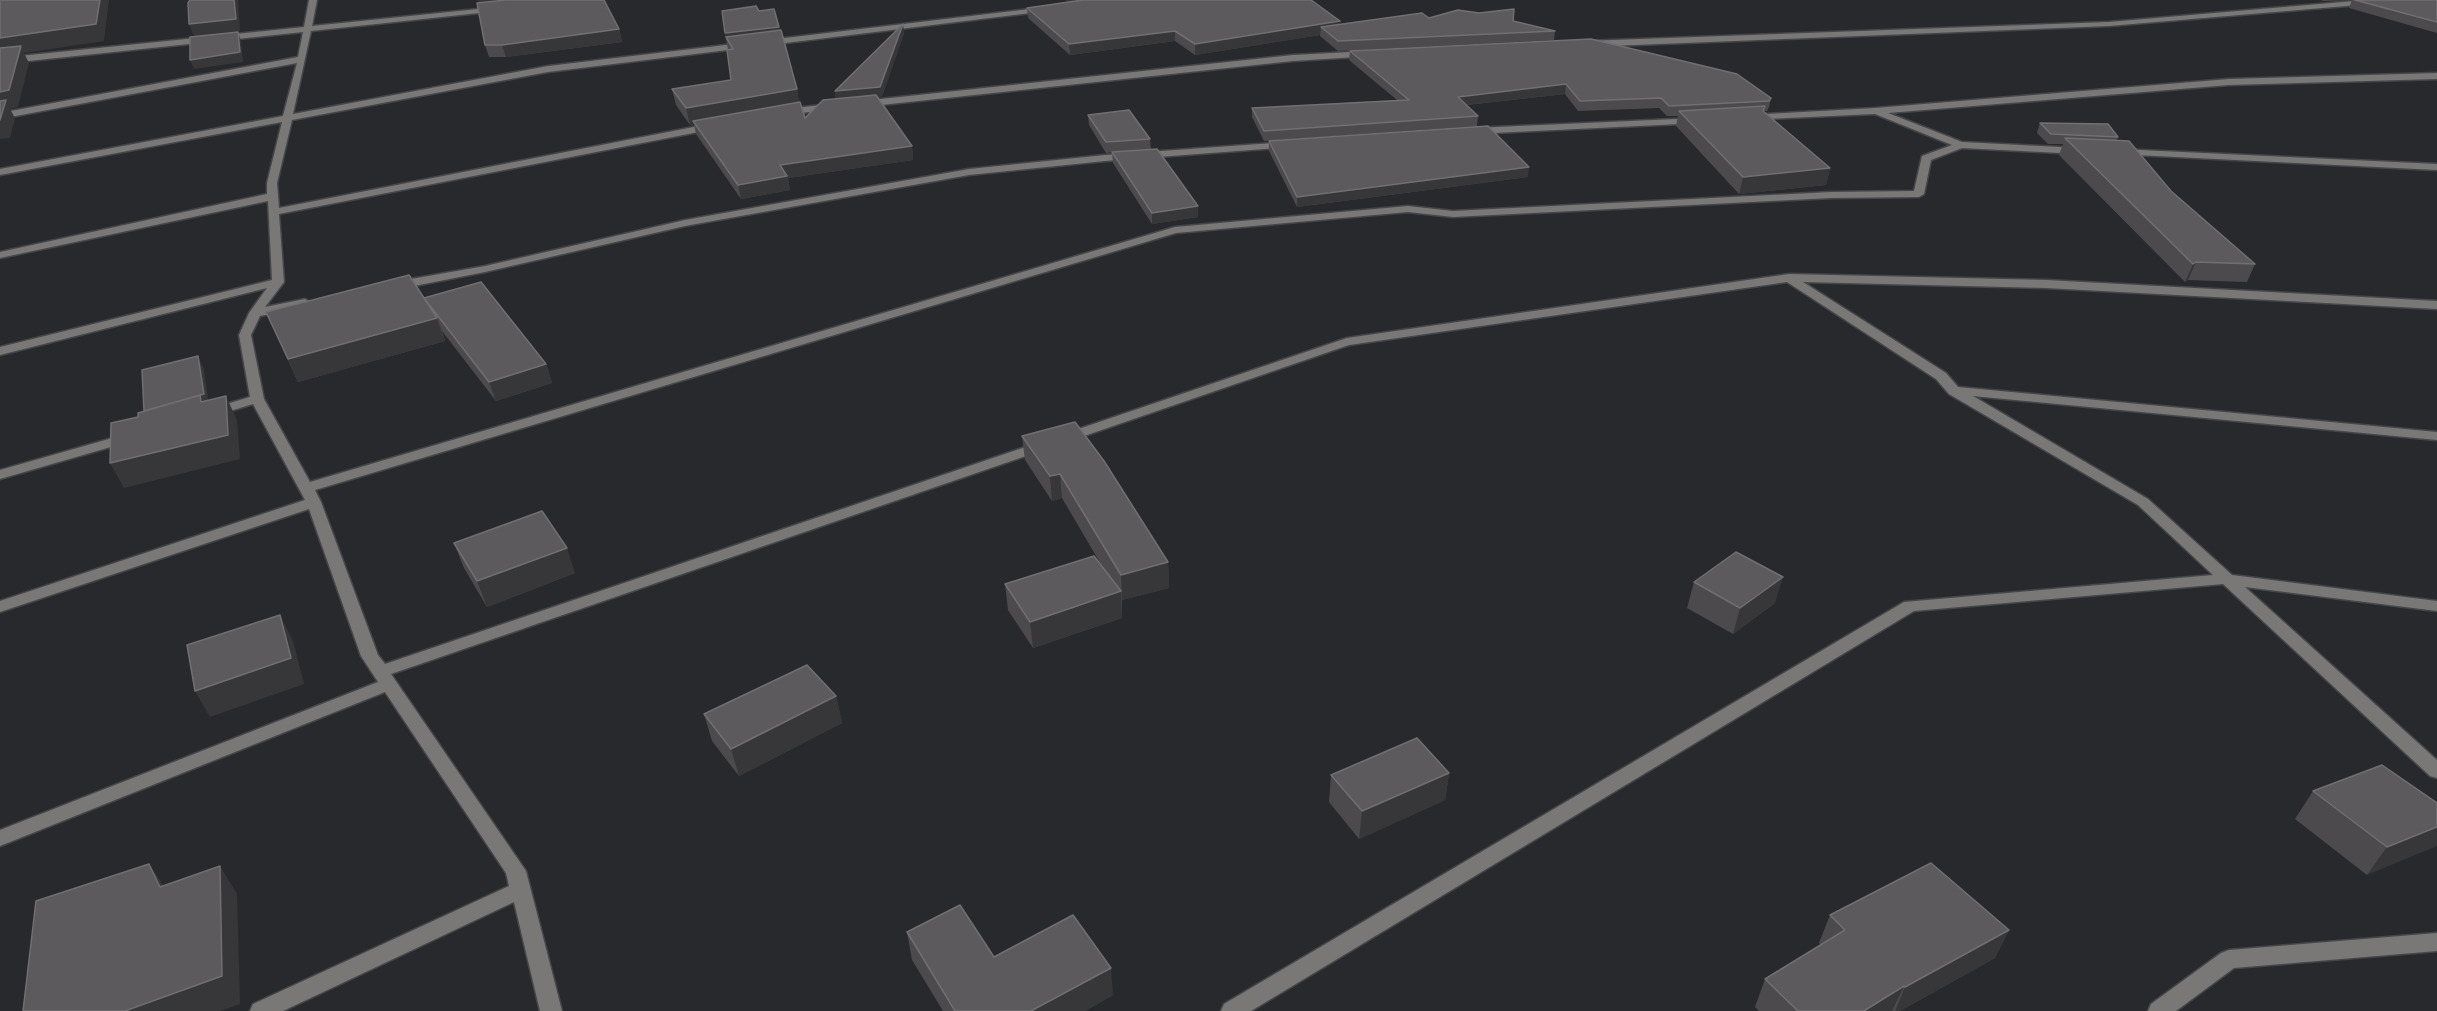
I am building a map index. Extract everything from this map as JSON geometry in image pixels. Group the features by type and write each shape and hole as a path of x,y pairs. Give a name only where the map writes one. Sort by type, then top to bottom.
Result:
{"street":[{"path":"313,0 302,59 272,183 278,282 255,313 245,335 257,399 310,495 370,656 516,871 551,1011"},
{"path":"1579,44 2109,24 2394,0"},
{"path":"0,172 548,69 1063,7"},
{"path":"0,61 508,8"},
{"path":"854,104 1293,58 1376,54"},
{"path":"0,116 302,59"},
{"path":"1734,119 1875,111 2229,82 2437,76"},
{"path":"772,114 842,106"},
{"path":"1875,111 1961,146 2437,167"},
{"path":"1467,132 1710,120"},
{"path":"0,255 725,123"},
{"path":"381,288 485,268 685,223 969,172 1105,158 1300,144"},
{"path":"0,607 310,495 1175,230 1408,209 1453,214 1831,195 1919,194 1926,158 1961,146"},
{"path":"0,838 384,678 1347,342 1789,278 2046,284 2437,305"},
{"path":"1789,278 1941,376 1954,391 2143,502 2437,771"},
{"path":"0,351 278,282"},
{"path":"255,313 312,302"},
{"path":"1954,391 2437,436"},
{"path":"201,416 257,399"},
{"path":"0,475 145,432"},
{"path":"1232,1011 1910,606 2226,579 2437,606"},
{"path":"261,1011 520,890"},
{"path":"2159,1011 2229,959 2437,942"}],"building":[{"path":"0,0 100,0 96,24 0,38"},
{"path":"190,0 234,0 236,19 189,24 188,3"},
{"path":"506,0 604,0 619,29 502,45 485,45 477,3"},
{"path":"1083,0 1311,0 1340,21 1195,44 1175,31 1069,44 1027,8"},
{"path":"2355,0 2437,0 2437,22"},
{"path":"756,6 759,11 774,9 779,27 725,33 722,11"},
{"path":"1514,9 1513,21 1555,31 1338,41 1321,27 1422,13 1429,18 1458,10 1479,13"},
{"path":"903,24 880,87 835,91"},
{"path":"781,30 797,89 686,108 672,89 731,80 727,50 733,49 726,37"},
{"path":"238,32 240,52 190,60 190,37"},
{"path":"1591,39 1737,74 1771,98 1769,101 1669,106 1661,98 1580,101 1566,84 1458,97 1478,116 1264,131 1252,108 1409,100 1350,51"},
{"path":"21,46 9,90 0,92 0,48"},
{"path":"876,95 912,146 780,165 787,176 738,185 693,121 800,102 805,118 823,100"},
{"path":"6,100 0,120 0,101"},
{"path":"1765,106 1763,111 1830,168 1743,177 1679,111"},
{"path":"1129,110 1150,139 1106,142 1088,115"},
{"path":"2040,123 2108,124 2118,137 2051,134"},
{"path":"1488,126 1529,167 1297,197 1269,141"},
{"path":"2065,138 2129,141 2171,191 2255,264 2196,262 2193,264"},
{"path":"1157,149 1198,206 1152,213 1112,152"},
{"path":"409,275 437,318 288,359 266,312"},
{"path":"481,282 546,364 489,382 424,298"},
{"path":"198,356 204,394 144,411 142,370"},
{"path":"200,395 201,402 226,396 228,435 110,463 111,423 138,417 138,413"},
{"path":"1075,422 1104,461 1168,562 1121,575 1060,474 1050,476 1022,436"},
{"path":"542,511 567,548 477,581 454,543"},
{"path":"1736,552 1783,577 1740,608 1694,582"},
{"path":"1094,556 1121,591 1030,622 1005,584"},
{"path":"280,615 291,658 195,691 187,645"},
{"path":"807,665 836,696 731,749 704,714"},
{"path":"1417,738 1449,773 1362,811 1331,775"},
{"path":"2382,765 2437,803 2437,827 2387,847 2313,791"},
{"path":"1931,863 2009,930 1904,986 1864,1011 1798,1011 1765,979 1845,930 1830,915"},
{"path":"149,864 160,887 220,866 222,976 125,1011 23,1011 36,901"},
{"path":"960,905 994,957 1073,915 1111,968 1031,1011 955,1011 907,932"}]}
